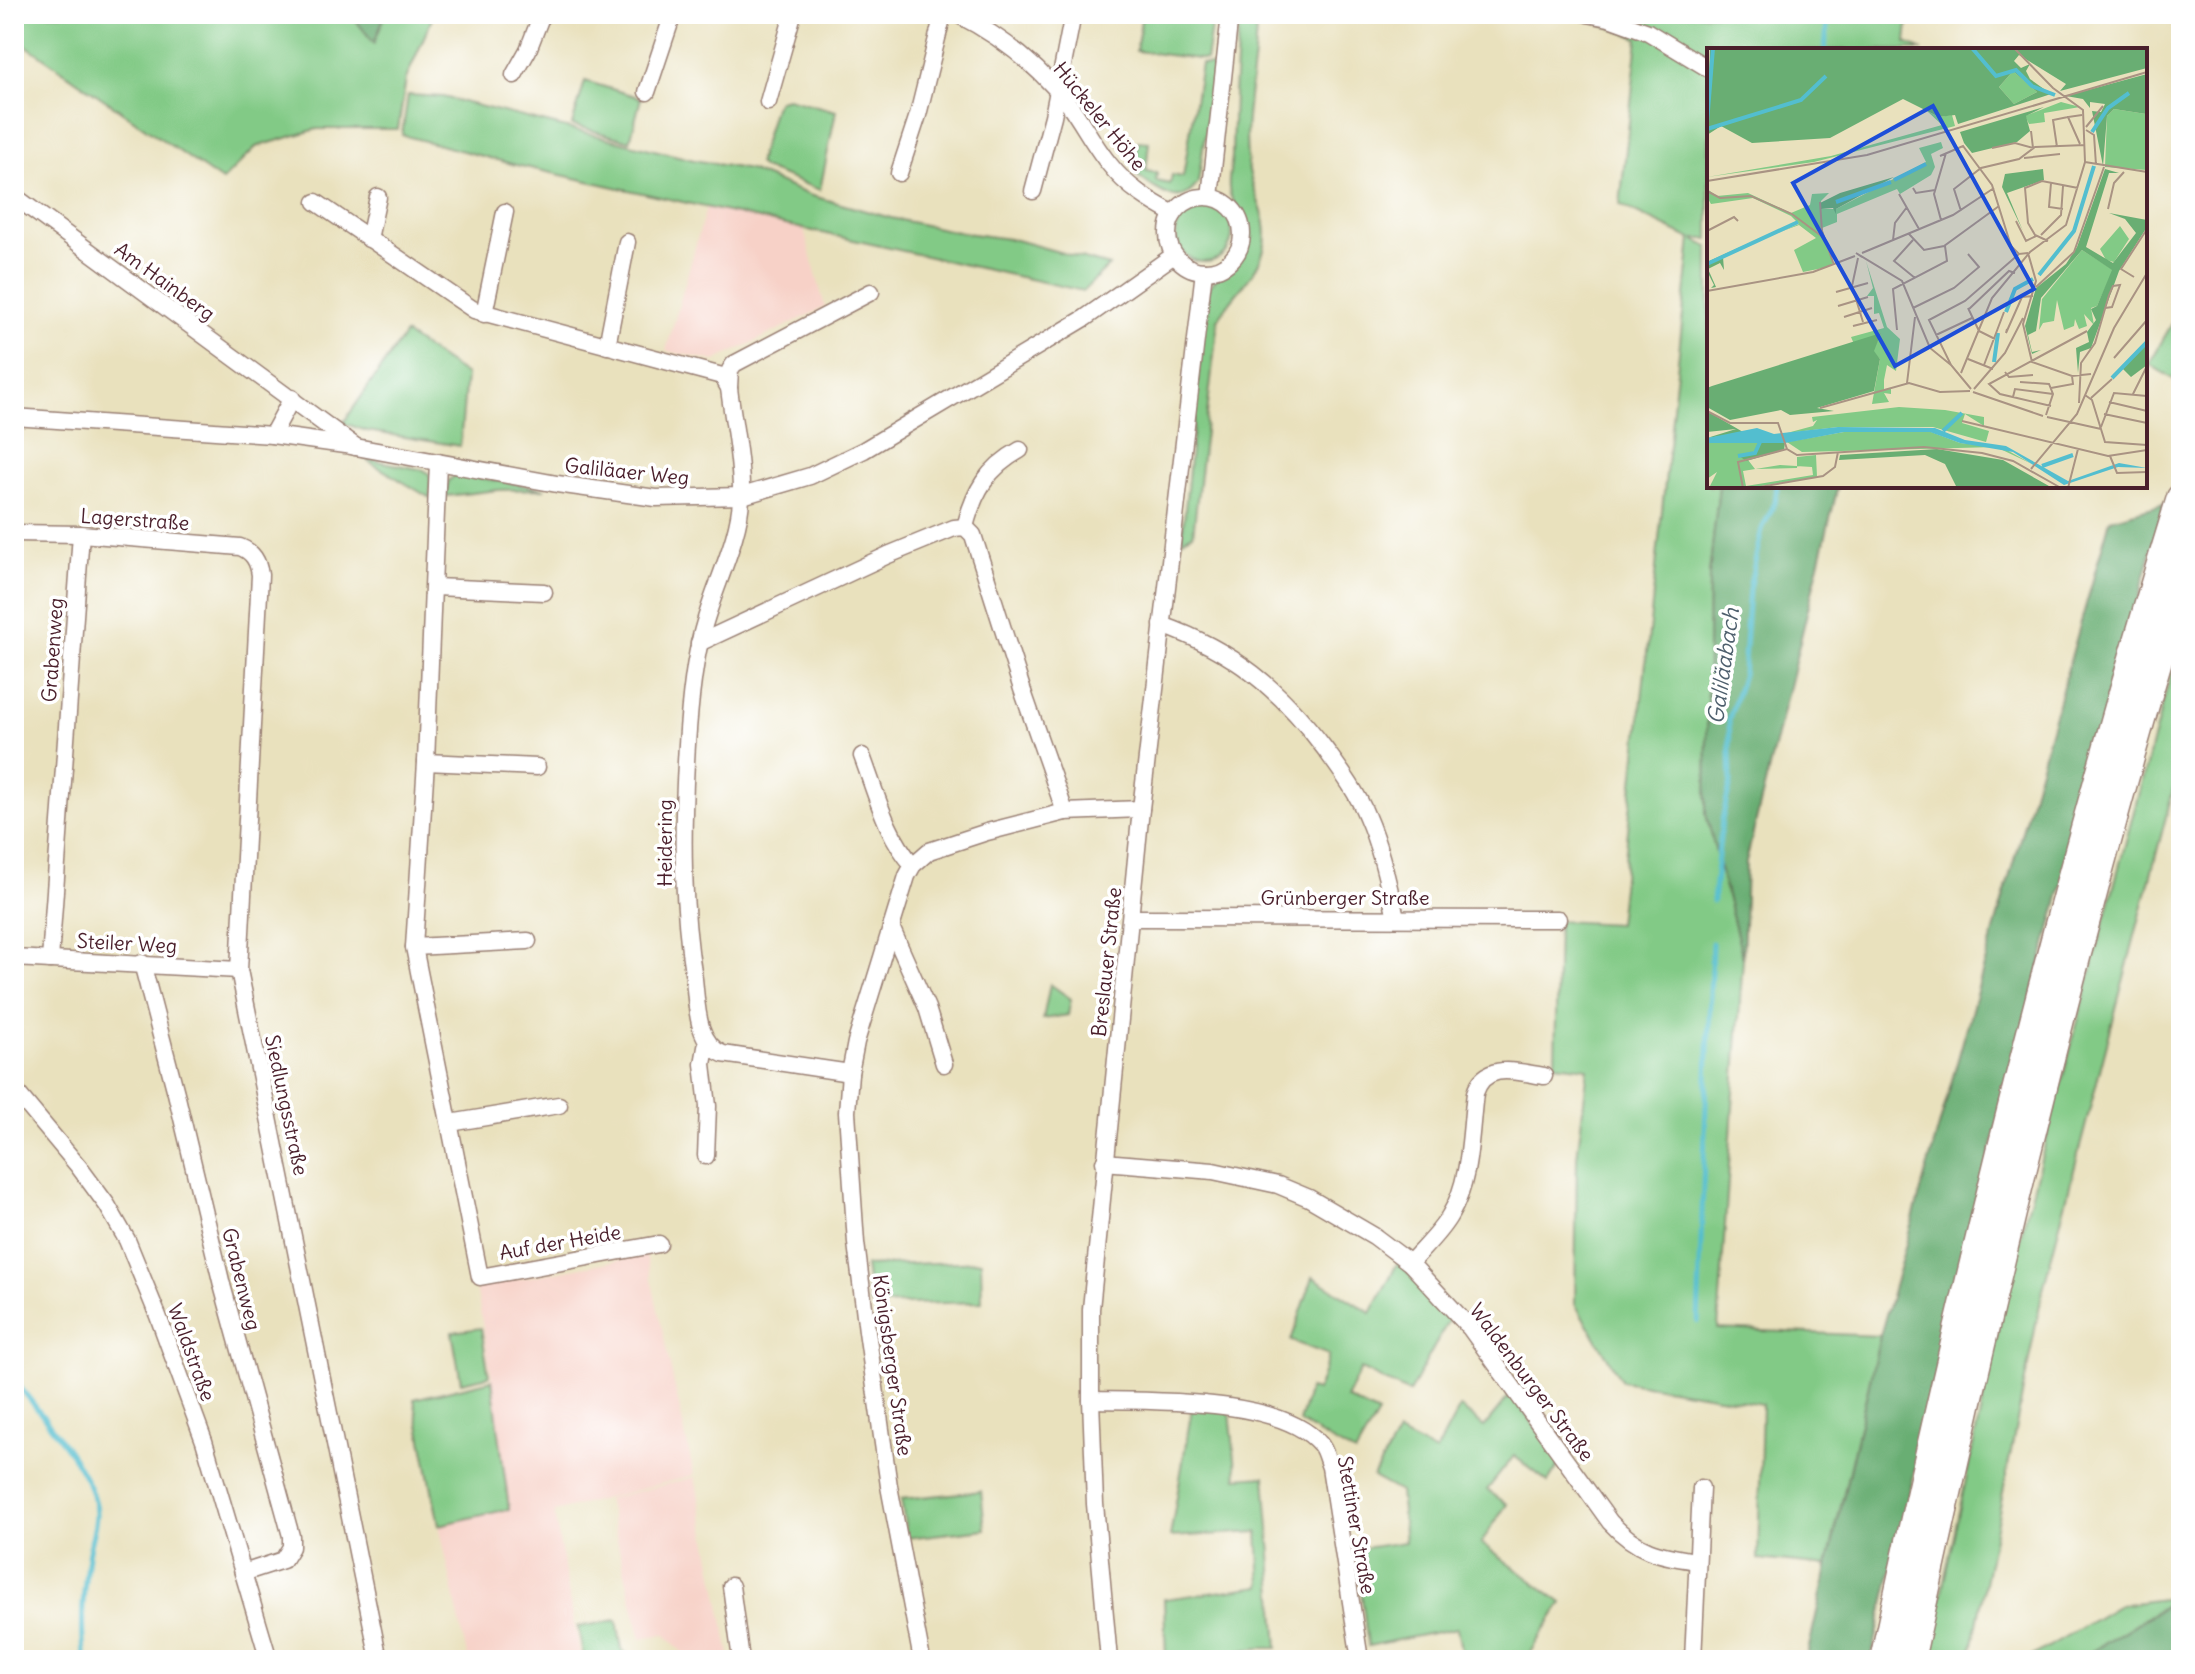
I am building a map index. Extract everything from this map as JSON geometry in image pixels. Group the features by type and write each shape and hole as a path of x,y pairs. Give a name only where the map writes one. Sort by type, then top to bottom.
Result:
{"highway":[{"path":"1884,1660 1965,1291 2023,1060 2086,818 2181,498"},
{"path":"1910,1660 1991,1296 2047,1065 2110,823 2181,582"}],"street":[{"path":"514,75 542,14"},
{"path":"647,92 673,14"},
{"path":"768,102 793,14"},
{"path":"899,173 918,115 943,14"},
{"name":"Hückeler Höhe","path":"957,14 1019,54 1058,92 1117,173 1135,190 1174,214"},
{"path":"1033,191 1058,92 1073,14"},
{"path":"1210,197 1230,14"},
{"path":"1587,14 1648,32 1707,68"},
{"name":"Am Hainberg","path":"14,196 358,448"},
{"path":"369,239 378,197"},
{"path":"1210,197 1232,209 1241,224 1241,241 1228,263 1204,271 1187,266 1174,255 1168,234 1174,214 1189,201 1210,197"},
{"path":"316,202 450,295 484,314 718,373 729,388"},
{"path":"484,314 505,212"},
{"path":"607,346 627,242"},
{"name":"Galiläaer Weg","path":"14,417 272,435 656,498 742,496 810,476 864,450 1085,318 1174,255"},
{"name":"Breslauer Straße","path":"1109,1660 1095,1504 1091,1309 1141,809 1204,271"},
{"path":"729,388 730,370 734,364 871,292"},
{"name":"Heidering","path":"706,1156 708,1106 703,1064 707,1042 699,1016 685,924 682,866 688,728 699,643 737,525 742,496 729,388"},
{"path":"272,435 292,398"},
{"path":"965,527 972,500 981,483 997,465 1020,450"},
{"name":"Auf der Heide","path":"438,462 435,587 414,947 480,1277 659,1244"},
{"path":"699,643 888,555 954,528 965,527"},
{"path":"965,527 973,535 1065,812"},
{"name":"Lagerstraße","path":"14,533 81,534 240,547 251,554"},
{"name":"Grabenweg","path":"50,960 81,534"},
{"name":"Siedlungsstraße","path":"251,554 260,575 239,970 379,1660"},
{"path":"435,587 544,592"},
{"path":"1162,625 1191,635 1230,656 1283,699 1312,732 1355,791 1367,816 1378,845 1396,917"},
{"path":"862,756 892,836 913,865"},
{"path":"426,762 537,767"},
{"path":"707,1042 723,1054 850,1073 856,1042 913,865 929,851 944,844 1065,812 1141,809"},
{"name":"Grünberger Straße","path":"1131,918 1558,919"},
{"path":"891,927 927,1008 944,1064"},
{"path":"414,947 528,941"},
{"name":"Steiler Weg","path":"14,958 239,970"},
{"name":"Grabenweg","path":"142,963 222,1285 291,1543 290,1551 283,1560 243,1573"},
{"path":"1410,1263 1457,1204 1465,1176 1475,1093 1480,1080 1494,1071 1544,1076"},
{"name":"Königsberger Straße","path":"850,1073 847,1127 856,1243 889,1486 922,1660"},
{"name":"Waldstraße","path":"14,1089 79,1167 107,1205 127,1240 204,1441 269,1660"},
{"path":"450,1123 559,1105"},
{"name":"Waldenburger Straße","path":"1104,1162 1213,1171 1278,1185 1309,1198 1374,1236 1410,1263 1470,1328 1610,1522 1625,1538 1658,1555 1696,1561"},
{"name":"Stettiner Straße","path":"1091,1400 1159,1401 1234,1408 1288,1422 1321,1444 1330,1467 1360,1660"},
{"path":"1693,1660 1701,1488"},
{"path":"731,1586 741,1660"}],"shaded area":[{"path":"706,208 804,230 825,307 715,361 666,351"},
{"path":"646,1255 694,1475 554,1512 581,1660 468,1660 439,1525 509,1508 476,1287"},
{"path":"695,1477 730,1655 684,1660 682,1652 665,1634 641,1639 607,1499"}],"green space":[{"path":"14,14 351,14 374,43 385,14 434,14 406,79 398,129 317,129 256,147 222,181 14,37"},
{"path":"351,14 385,14 374,43"},
{"path":"1142,14 1213,14 1206,60 1136,51"},
{"path":"1240,14 1256,14 1246,139 1251,179 1265,221 1266,239 1256,268 1218,320 1193,534 1182,540 1206,296 1215,280 1242,256 1249,238 1247,223 1232,200 1229,184"},
{"path":"1576,14 1909,14 1906,43 1918,48 1707,48 1707,239 1693,239 1707,246 1707,488 1719,488 1709,575 1706,814 1743,958 1718,1329 1880,1336 1827,1566 1758,1559 1762,1404 1622,1381 1575,1304 1577,1157 1588,1068 1555,1064 1558,921 1618,924 1691,239 1620,205 1638,38"},
{"path":"1201,64 1215,66 1198,183 1183,196 1174,196 1158,190 1134,173 1138,141 1149,142 1146,171 1157,173 1156,181 1170,184 1172,175 1183,177"},
{"path":"585,81 641,98 630,141 572,125"},
{"path":"408,95 443,97 694,160 749,170 809,195 891,218 1016,240 1109,266 1083,291 516,165 402,135"},
{"path":"787,98 836,111 820,190 762,168 758,163 774,107 779,100"},
{"path":"1204,206 1224,214 1232,234 1224,254 1204,262 1184,254 1176,234 1184,214"},
{"path":"2181,308 2181,384 2149,364"},
{"path":"405,334 466,375 460,446 367,431 343,423"},
{"path":"363,458 424,470 430,475 430,498"},
{"path":"457,474 545,489 446,496 448,481"},
{"path":"1719,488 1838,488 1746,862 1743,958 1706,814 1709,575"},
{"path":"2164,504 1975,1210 1871,1660 1806,1660 1880,1336 2110,519"},
{"path":"2181,635 2181,759 2043,1289 1970,1659 1975,1660 1927,1660 2010,1275"},
{"path":"1050,984 1071,999 1068,1015 1043,1019"},
{"path":"981,1261 982,1302 870,1305 865,1266"},
{"path":"1398,1262 1451,1316 1409,1393 1361,1369 1346,1398 1378,1414 1355,1454 1299,1422 1309,1389 1317,1391 1329,1355 1291,1341 1313,1277 1371,1313"},
{"path":"481,1328 489,1376 461,1382 452,1332"},
{"path":"492,1380 509,1509 439,1525 414,1399"},
{"path":"1511,1394 1561,1462 1548,1482 1514,1456 1487,1490 1507,1504 1481,1543 1562,1603 1525,1660 1463,1660 1457,1628 1368,1646 1356,1549 1405,1542 1400,1492 1373,1477 1398,1433 1436,1452 1460,1407 1484,1427"},
{"path":"1192,1408 1230,1412 1237,1478 1265,1476 1278,1648 1166,1660 1164,1599 1261,1586 1258,1532 1170,1537"},
{"path":"981,1491 985,1529 907,1538 901,1499"},
{"path":"2181,1596 2181,1660 2078,1660"},
{"path":"2178,1597 2078,1660 2026,1660 2119,1605"},
{"path":"617,1620 622,1650 634,1660 584,1660 578,1627"}],"waterway":[{"name":"Galiläabach","path":"1825,48 1828,14"},
{"name":"Galiläabach","path":"1713,901 1722,820 1731,782 1729,719 1743,674 1749,589 1762,529 1775,503 1777,488"},
{"name":"Galiläabach","path":"1698,1322 1712,943"},
{"path":"14,1379 64,1444 94,1499 96,1519 88,1556 83,1608 85,1660"}]}
